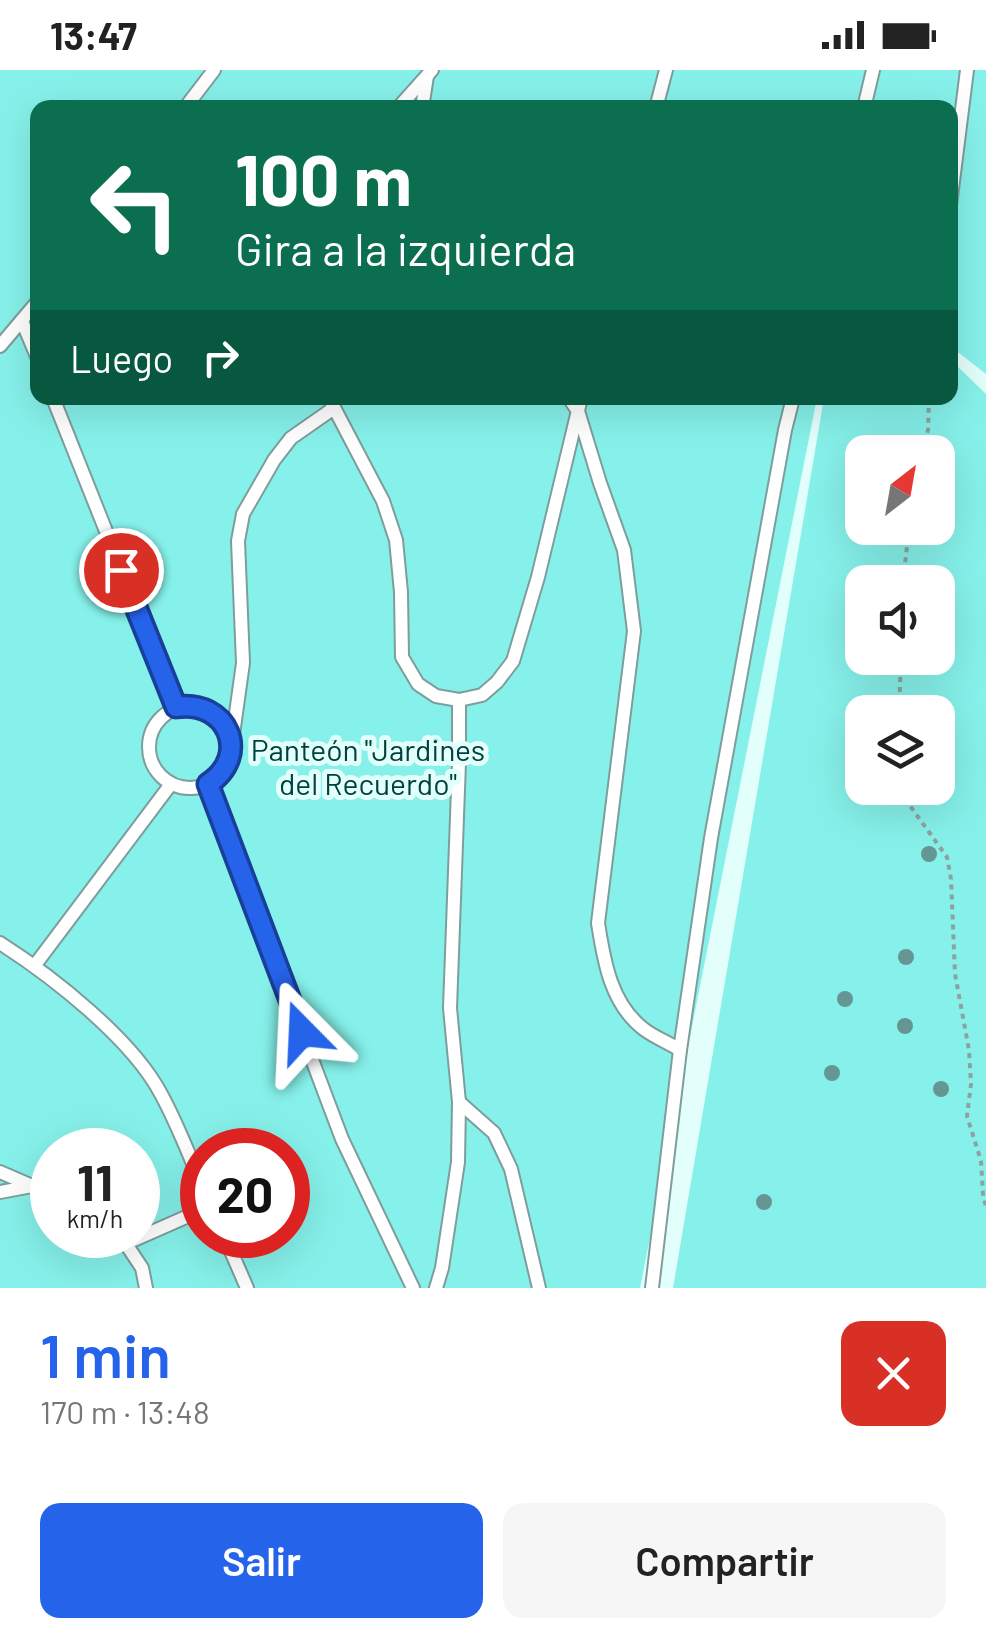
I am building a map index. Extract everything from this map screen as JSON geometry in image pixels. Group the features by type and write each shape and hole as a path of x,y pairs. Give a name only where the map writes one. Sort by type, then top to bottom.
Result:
{"lane":[{"path":"192,100 214,70"},
{"path":"658,100 666,70"},
{"path":"866,100 874,70"},
{"path":"958,141 967,70"},
{"path":"405,100 429,73"},
{"path":"424,100 429,73"},
{"path":"0,346 30,311"},
{"path":"22,321 30,340"},
{"path":"56,405 176,707"},
{"path":"231,749 227,729 218,716 190,705 176,707 155,724 148,748 152,765 162,778 183,788 208,784 227,765 231,749 243,662 238,541 244,514 291,438 330,405"},
{"path":"333,405 383,501 396,540 402,657 418,684 436,696 459,700 482,695 513,661 580,405"},
{"path":"580,405 600,483 624,550 634,631 598,922 603,959 618,999 630,1014 643,1029 680,1050"},
{"path":"652,1288 680,1050 711,838 791,405"},
{"path":"436,1288 458,1162 459,1102 450,1008 459,700"},
{"path":"35,965 171,784"},
{"path":"208,784 342,1138 413,1288"},
{"path":"0,943 35,965 131,1052 160,1092 180,1136"},
{"path":"459,1102 494,1134 511,1169 540,1288"},
{"path":"0,1172 30,1185"},
{"path":"0,1192 30,1186"},
{"path":"136,1258 146,1288"},
{"path":"234,1258 247,1288"}],"path":[{"path":"927,435 929,405"},
{"path":"909,805 945,853 951,879 956,989 970,1050 967,1116 981,1161 986,1207"}],"green space":[{"name":"Panteón \"Jardines del Recuerdo\"","path":"0,70 986,70 986,374 958,352 958,100 30,100 30,405 816,405 640,1288 0,1288"},
{"path":"958,367 986,394 986,1288 673,1288 823,405 958,405"}],"route":[{"path":"121,570 176,707 205,708 218,716 227,729 231,749 227,765 208,784 302,1032"}]}
